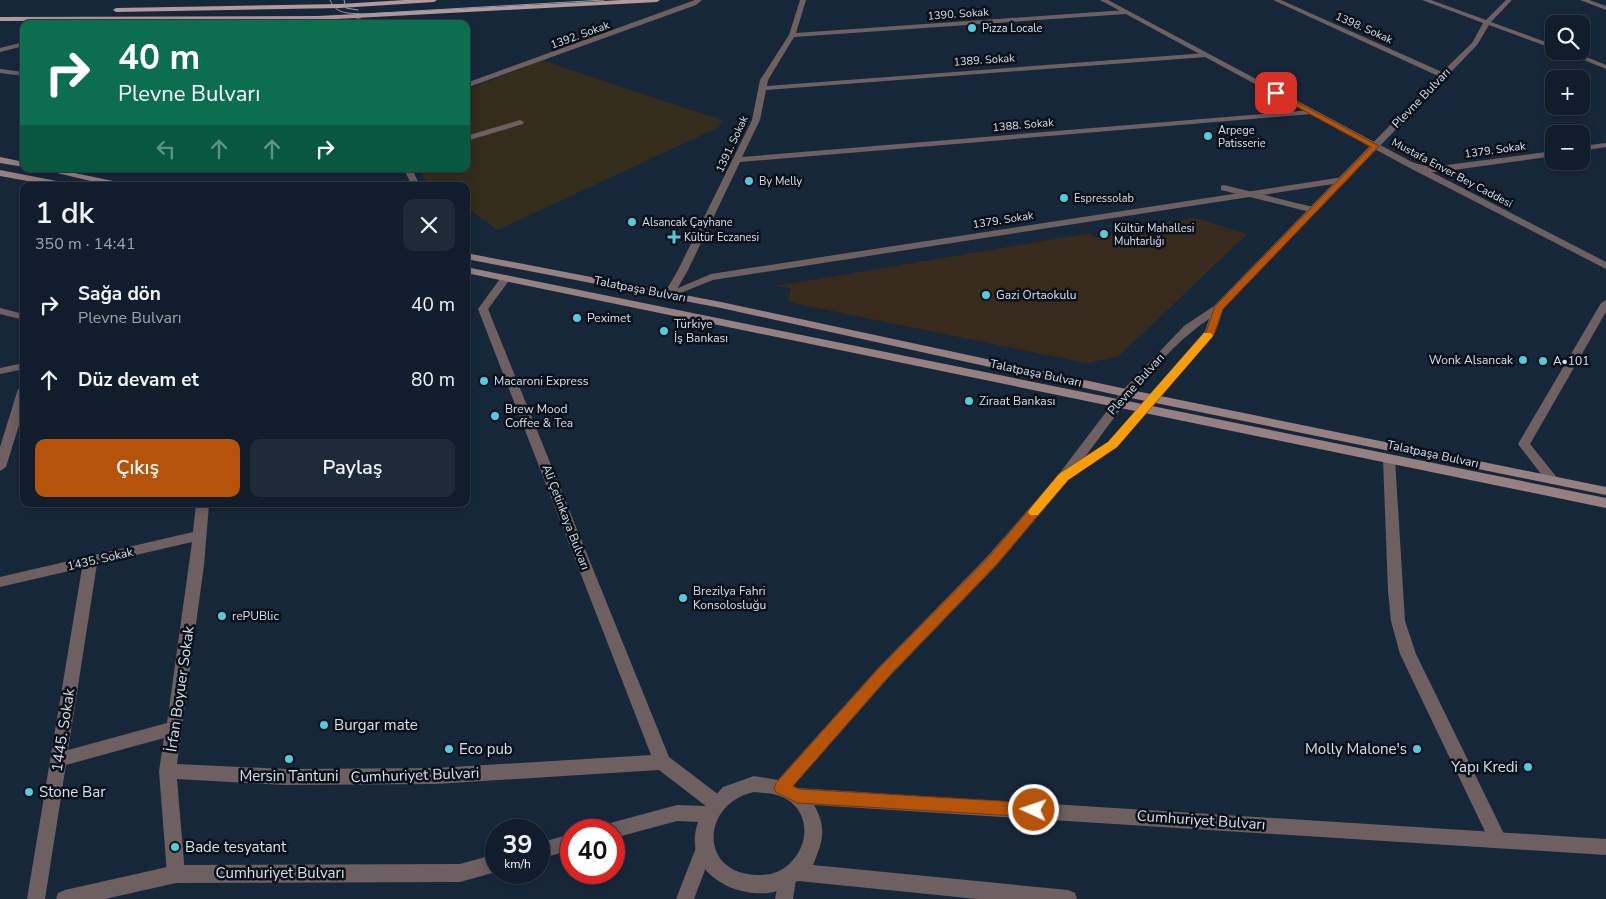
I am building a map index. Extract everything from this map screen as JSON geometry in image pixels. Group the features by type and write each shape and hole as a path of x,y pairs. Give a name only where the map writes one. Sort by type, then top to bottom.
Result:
{"main road":[{"path":"109,11 434,0"},
{"path":"243,20 318,18 358,20 657,0"},
{"path":"0,11 89,11"},
{"path":"0,19 186,20"},
{"path":"0,160 20,163"},
{"path":"58,172 104,182"},
{"path":"2,174 45,182"},
{"name":"Talatpaşa Bulvarı","path":"470,257 669,294 1126,393 1606,490"},
{"name":"Talatpaşa Bulvarı","path":"470,271 1606,503"}],"street":[{"name":"1392. Sokak","path":"470,85 694,4 699,0"},
{"name":"1391. Sokak","path":"669,294 738,160 756,120 764,80 792,34 803,0"},
{"name":"Mustafa Enver Bey Caddesi","path":"1103,0 1409,164 1605,265"},
{"name":"1398. Sokak","path":"1276,0 1443,75"},
{"path":"1426,0 1545,44"},
{"name":"Plevne Bulvarı","path":"789,792 884,672 992,562 1064,477 1116,404 1126,393 1188,328 1218,308 1314,210 1475,44 1487,23 1509,0"},
{"path":"1583,0 1606,8"},
{"name":"1390. Sokak","path":"792,34 1126,12"},
{"path":"314,20 318,18"},
{"path":"0,50 20,45"},
{"name":"1389. Sokak","path":"763,88 1206,55"},
{"path":"1586,60 1606,68"},
{"path":"0,71 20,74"},
{"name":"1388. Sokak","path":"738,160 1311,112"},
{"path":"470,138 520,122"},
{"path":"1590,147 1606,145"},
{"name":"1379. Sokak","path":"1409,164 1426,169 1439,169 1545,154"},
{"name":"1379. Sokak","path":"669,294 711,277 1343,180"},
{"path":"1224,188 1314,210"},
{"name":"Ali Çetinkaya Bulvarı","path":"506,278 484,308 662,762"},
{"path":"1553,480 1524,444 1606,303"},
{"path":"1064,477 1112,445 1210,332 1218,308"},
{"path":"0,311 20,316"},
{"path":"0,371 20,367"},
{"path":"0,467 20,401"},
{"path":"1389,459 1394,591 1398,621 1408,654 1498,840"},
{"name":"İrfan Boyuer Sokak","path":"176,874 168,771 197,565 202,507"},
{"name":"1435. Sokak","path":"0,582 200,535"},
{"name":"1445. Sokak","path":"36,899 90,561"},
{"path":"58,760 174,728"},
{"path":"662,762 713,809"},
{"name":"Cumhuriyet Bulvari","path":"168,771 284,777 436,776 662,762"},
{"path":"784,899 792,876 808,858 815,842 814,825 808,809 789,792 768,784 740,787 727,794 713,809 705,830 705,846 711,862 721,874 736,882 753,886 770,885 792,876 1068,899"},
{"name":"Cumhuriyet Bulvarı","path":"789,792 1606,847"},
{"path":"625,827 677,813 713,809"},
{"path":"685,899 705,846"},
{"name":"Cumhuriyet Bulvarı","path":"64,899 176,874 460,873 485,865"}],"shaded area":[{"path":"542,60 722,120 719,127 498,230 470,210 470,182 427,182 422,172 470,172 470,88"},
{"name":"Gazi Ortaokulu","path":"1195,218 1247,234 1118,357 1086,363 788,302 791,288 776,286 1091,233 1094,237 1117,234 1114,230"}],"tram line":[{"path":"330,0 339,11 363,14 604,0"},
{"path":"344,0 346,8 358,10"}],"slow traffic":[{"path":"1034,512 1064,477 1112,445 1208,336"}],"place":[{"name":"Pizza Locale","path":"972,28"},
{"name":"Arpege Patisserie","path":"1208,136"},
{"name":"By Melly","path":"749,181"},
{"name":"Espressolab","path":"1064,198"},
{"name":"Alsancak Çayhane","path":"632,222"},
{"name":"Kültür Mahallesi Muhtarlığı","path":"1104,234"},
{"name":"Kültür Eczanesi","path":"674,237"},
{"name":"Gazi Ortaokulu","path":"986,295"},
{"name":"Peximet","path":"577,318"},
{"name":"Türkiye İş Bankası","path":"664,331"},
{"name":"Wonk Alsancak","path":"1523,360"},
{"name":"A•101","path":"1543,361"},
{"name":"Macaroni Express","path":"484,381"},
{"name":"Ziraat Bankası","path":"969,401"},
{"name":"Brew Mood Coffee & Tea","path":"495,416"},
{"name":"Brezilya Fahri Konsolosluğu","path":"683,598"},
{"name":"rePUBlic","path":"222,616"},
{"name":"Burgar mate","path":"324,725"},
{"name":"Eco pub","path":"449,749"},
{"name":"Molly Malone's","path":"1417,749"},
{"name":"Mersin Tantuni","path":"289,759"},
{"name":"Yapı Kredi","path":"1528,767"},
{"name":"Stone Bar","path":"29,792"},
{"name":"Bade tesyatant","path":"175,847"}],"route":[{"path":"1034,810 797,796 782,788 884,672 992,562 1064,477 1112,445 1210,332 1218,308 1375,146 1276,93"}]}
